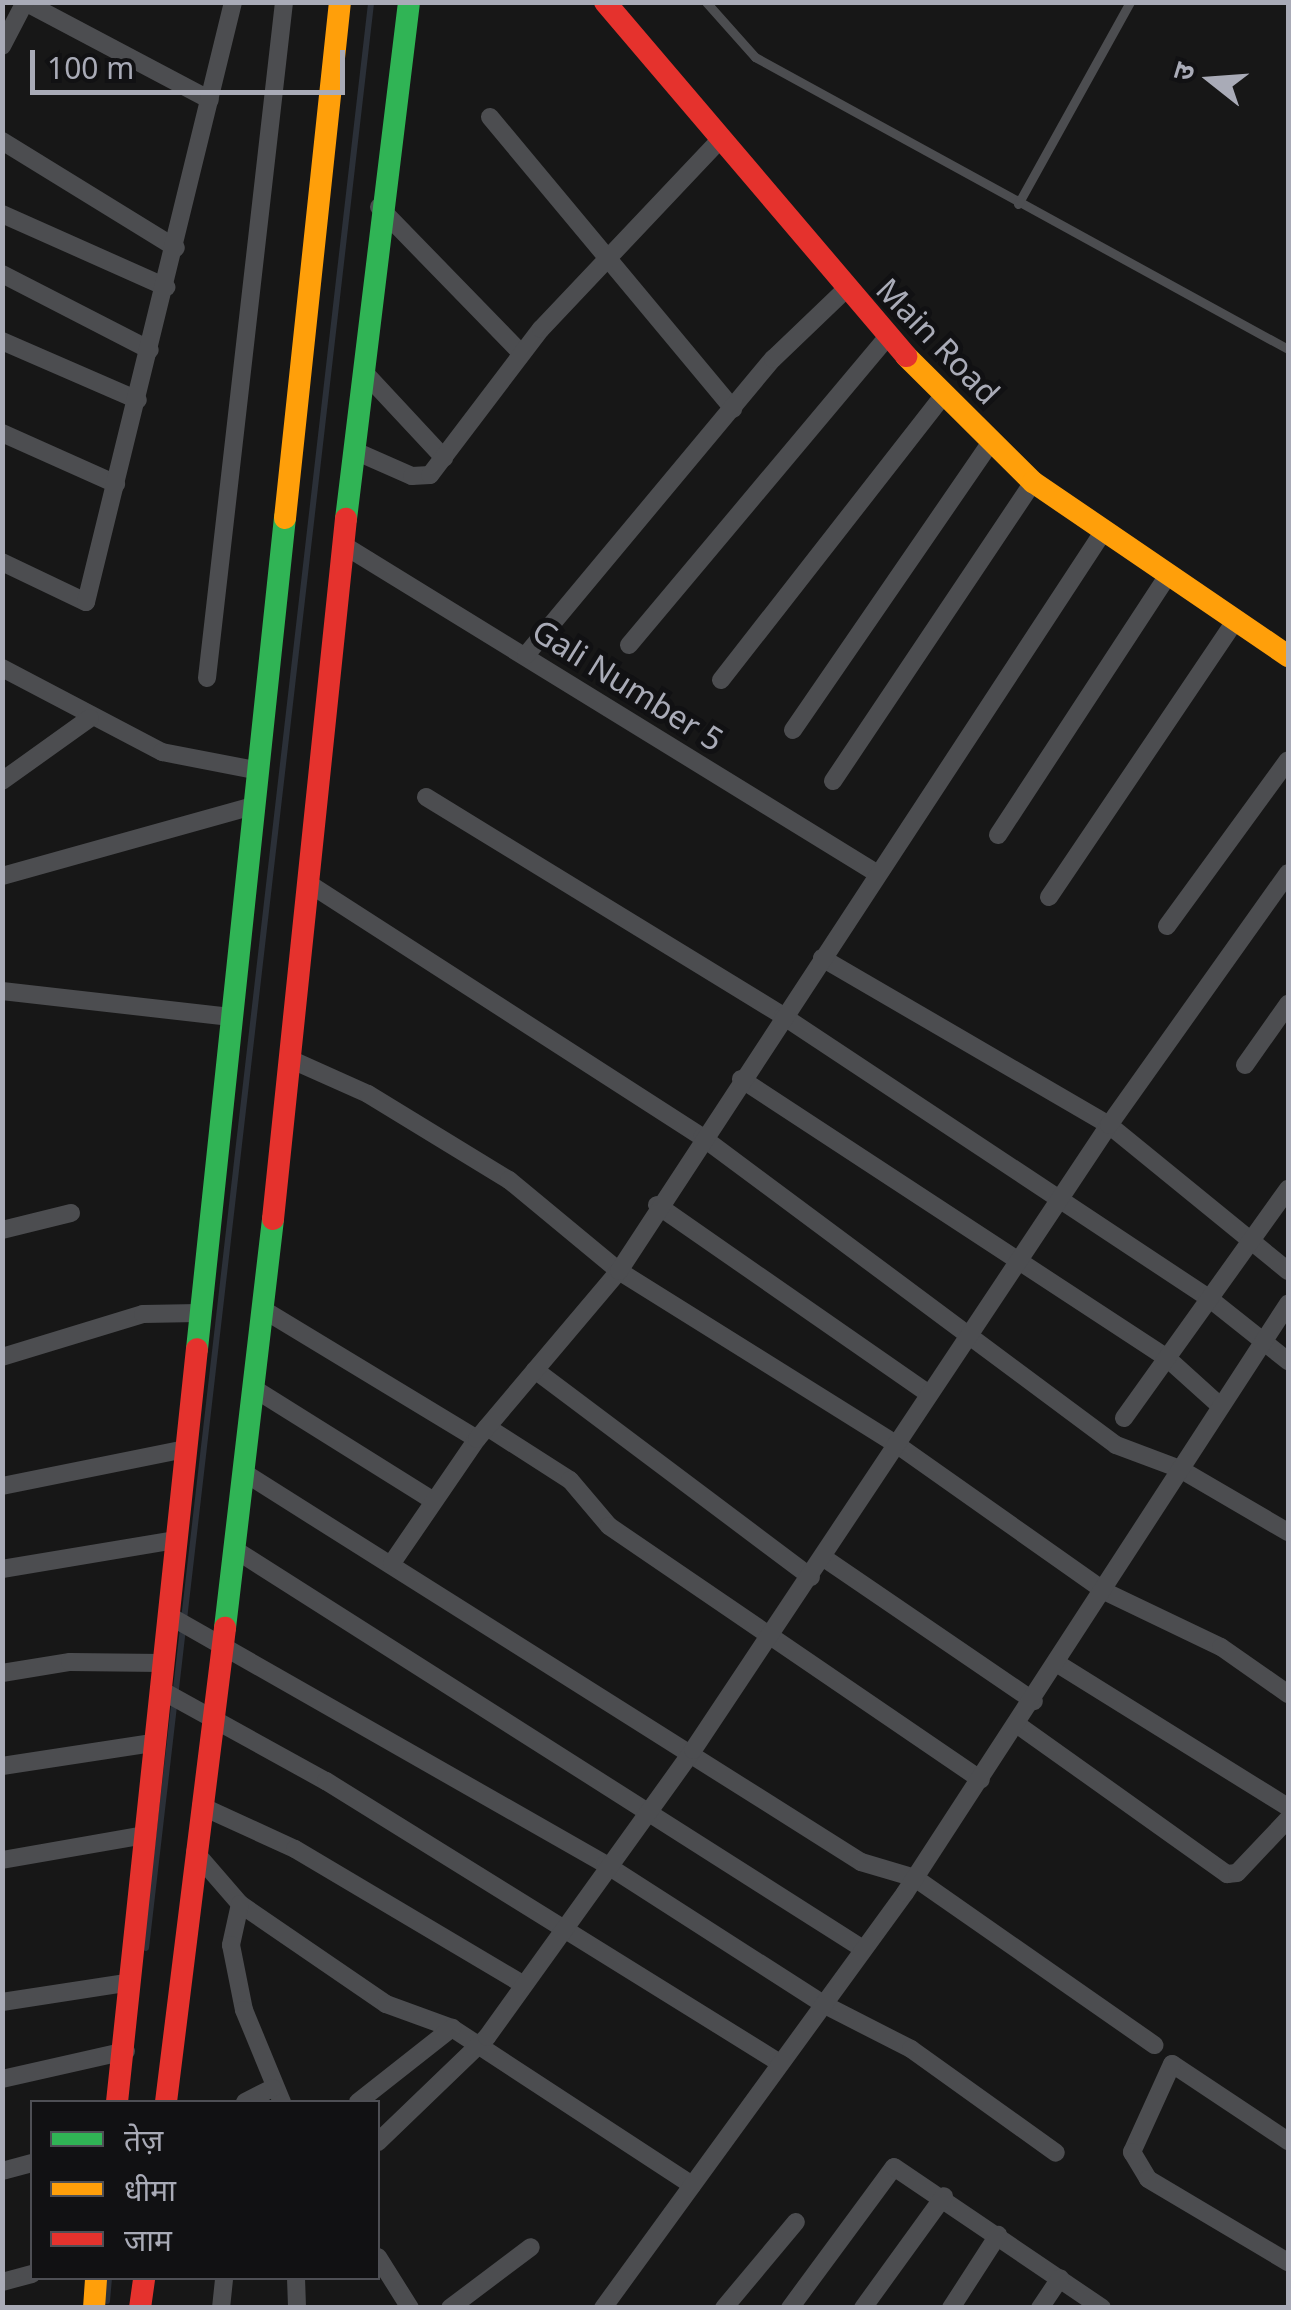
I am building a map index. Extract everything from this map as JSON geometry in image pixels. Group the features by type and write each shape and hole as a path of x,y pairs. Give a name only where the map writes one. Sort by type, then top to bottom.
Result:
{"street":[{"path":"2,46 25,2 210,100"},
{"path":"2,562 86,602 176,248 232,2"},
{"path":"207,678 284,2"},
{"path":"117,2100 126,2051 125,1982 140,1836 168,1615 255,770 286,548 340,2"},
{"path":"166,2100 264,1310 379,207 409,2"},
{"name":"Main Road","path":"606,2 844,291 943,396 1033,482 1234,623 1288,656"},
{"path":"490,117 733,410"},
{"path":"355,451 422,478 444,458 522,353 720,140"},
{"path":"2,141 176,248"},
{"path":"379,207 522,353"},
{"path":"2,214 166,287"},
{"path":"2,274 150,350"},
{"path":"526,655 733,410 844,291"},
{"path":"628,645 887,338"},
{"path":"2,342 138,400"},
{"path":"362,371 444,458"},
{"path":"720,680 943,396"},
{"path":"2,433 116,484"},
{"path":"793,730 991,442"},
{"path":"832,781 1033,482"},
{"path":"392,1563 482,1433 618,1270 656,1205 1102,532"},
{"name":"Gali Number 5","path":"345,546 878,874"},
{"path":"998,835 1167,577"},
{"path":"1048,897 1234,623"},
{"path":"2,668 90,718 180,759 255,770"},
{"path":"2,781 90,718"},
{"path":"1166,926 1288,760"},
{"path":"426,796 783,1016 1210,1299 1288,1361"},
{"path":"2,876 252,806"},
{"path":"380,2140 480,2044 605,1864 693,1750 1109,1125 1288,873"},
{"path":"311,885 702,1137 1116,1444 1180,1469 1288,1532"},
{"path":"822,958 1109,1125 1288,1271"},
{"path":"2,991 228,1017"},
{"path":"1245,1065 1288,1004"},
{"path":"292,1060 368,1094 508,1180 618,1270 896,1444 1106,1592 1220,1647 1288,1694"},
{"path":"740,1080 1167,1358 1219,1404"},
{"path":"1124,1418 1288,1189"},
{"path":"656,1205 929,1394"},
{"path":"2,1230 71,1213"},
{"path":"603,2308 864,1949 981,1780 1106,1592 1219,1404 1288,1304"},
{"path":"264,1310 570,1480 609,1526 981,1780"},
{"path":"2,1357 142,1314 198,1313"},
{"path":"536,1370 811,1577"},
{"path":"253,1388 432,1500"},
{"path":"2,1486 185,1449"},
{"path":"243,1472 693,1750 861,1862 914,1878 1154,2045"},
{"path":"2,1569 175,1540"},
{"path":"234,1549 864,1949"},
{"path":"824,1558 1034,1701"},
{"path":"168,1615 605,1864 823,2004 912,2049 1056,2153"},
{"path":"2,1673 70,1662 162,1663"},
{"path":"1058,1664 1288,1807"},
{"path":"159,1689 564,1924 780,2064"},
{"path":"1018,1725 1227,1874 1237,1874 1288,1819"},
{"path":"2,1766 152,1743"},
{"path":"201,1806 295,1849 522,1984"},
{"path":"2,1860 140,1836"},
{"path":"195,1852 240,1904 386,2004 452,2028 480,2044 692,2185"},
{"path":"240,1904 231,1945 277,2095"},
{"path":"2,2002 125,1982"},
{"path":"361,2100 452,2028"},
{"path":"2,2079 126,2051"},
{"path":"1288,2141 1172,2064 1132,2152 1148,2179 1288,2262"},
{"path":"2,2171 30,2164"},
{"path":"790,2308 888,2169 901,2167 1102,2308"},
{"path":"863,2308 944,2196"},
{"path":"724,2308 796,2222"},
{"path":"951,2308 998,2235"},
{"path":"450,2308 531,2246"},
{"path":"380,2260 410,2308"},
{"path":"2,2282 30,2275"},
{"path":"1040,2308 1060,2278"},
{"path":"94,2308 96,2280"},
{"path":"140,2308 144,2280"},
{"path":"221,2308 224,2280"},
{"path":"296,2280 296,2308"}],"lane":[{"path":"706,2 755,57 1288,349"},
{"path":"1018,204 1130,2"}],"waterway":[{"path":"146,1948 371,2"},
{"path":"107,2301 109,2280"}],"traffic: fast":[{"path":"346,519 409,2"},
{"path":"197,1349 285,518"},
{"path":"225,1628 273,1219"}],"traffic: slow":[{"path":"285,518 340,2"},
{"path":"906,356 1033,482 1288,656"},
{"path":"94,2308 96,2280"}],"traffic: jam":[{"path":"605,2 906,356"},
{"path":"273,1219 346,519"},
{"path":"117,2100 197,1349"},
{"path":"166,2100 225,1628"},
{"path":"140,2308 144,2280"}]}
